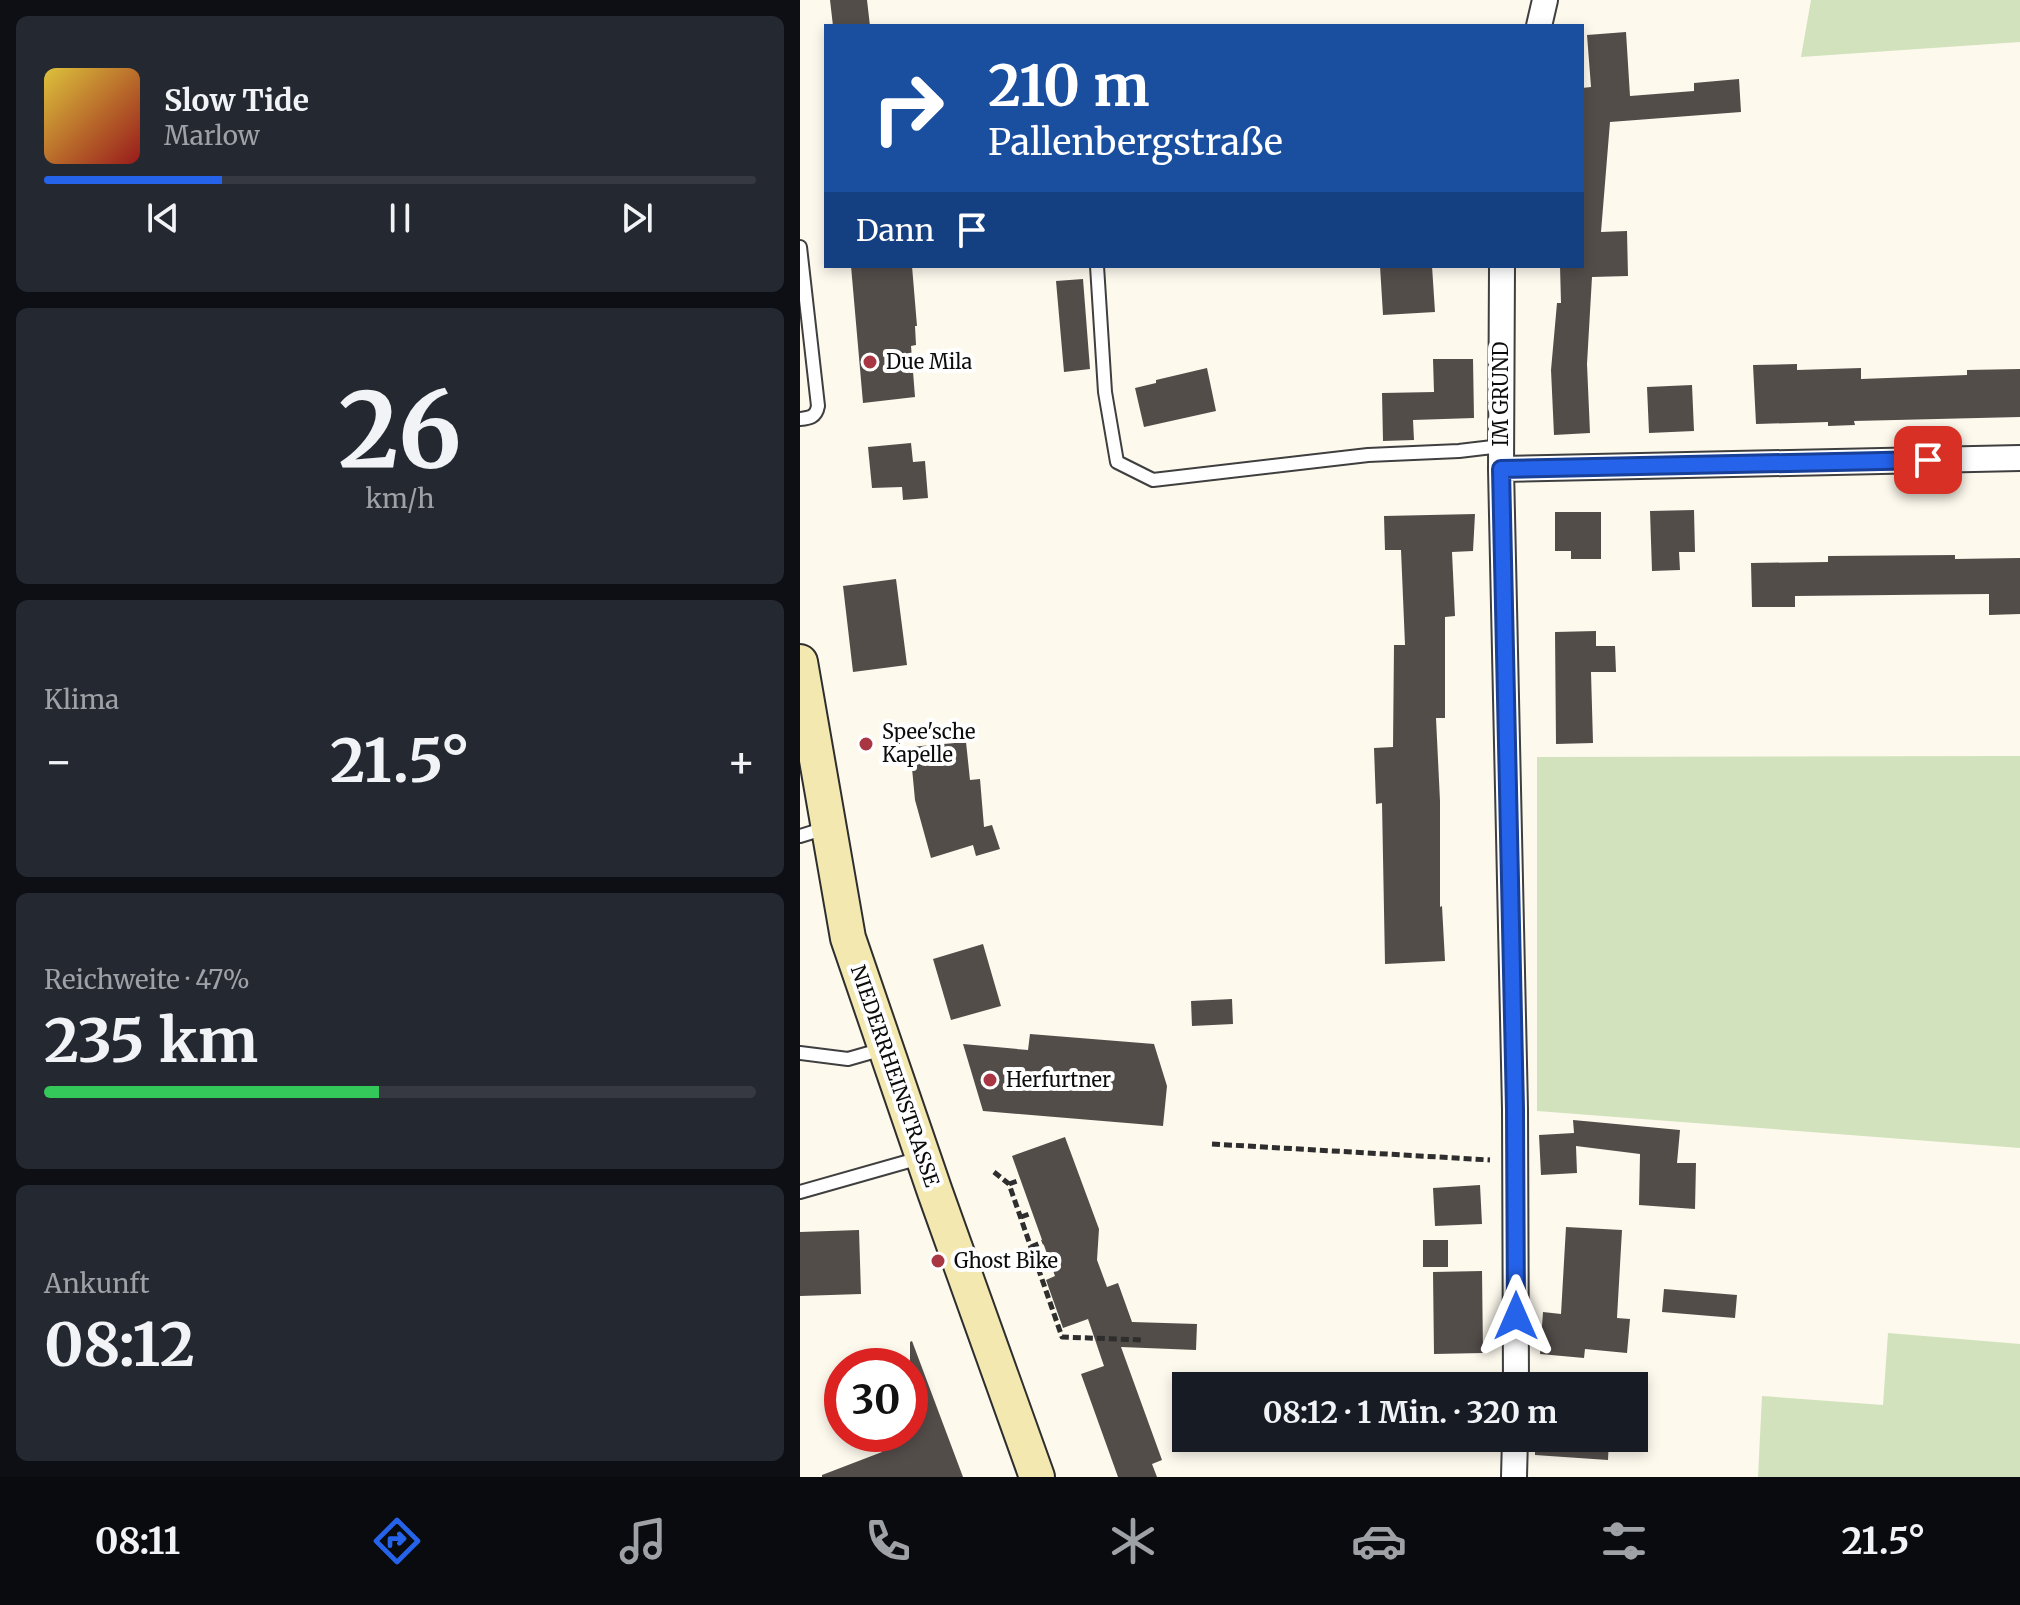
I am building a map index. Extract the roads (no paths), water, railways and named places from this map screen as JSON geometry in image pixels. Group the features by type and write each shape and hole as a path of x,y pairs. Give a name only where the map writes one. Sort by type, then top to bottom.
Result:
{"street":[{"path":"1539,24 1545,0"},
{"name":"IM GRUND","path":"1502,268 1501,458 1515,1161 1516,1372"},
{"path":"1501,458 2020,458"},
{"name":"NIEDERRHEINSTRASSE","path":"800,662 814,831 885,1049 1037,1477"},
{"path":"1514,1477 1515,1452"}],"lane":[{"path":"800,234 818,406 817,413 811,418 800,419"},
{"path":"1097,268 1105,392 1117,462 1153,480 1368,455 1459,451 1501,458"},
{"path":"800,1053 848,1059 885,1049"},
{"path":"800,1192 923,1157"}],"place":[{"name":"Due Mila","path":"870,362"},
{"name":"Spee'sche Kapelle","path":"866,744"},
{"name":"Herfurtner","path":"990,1080"},
{"name":"Ghost Bike","path":"938,1261"}]}
